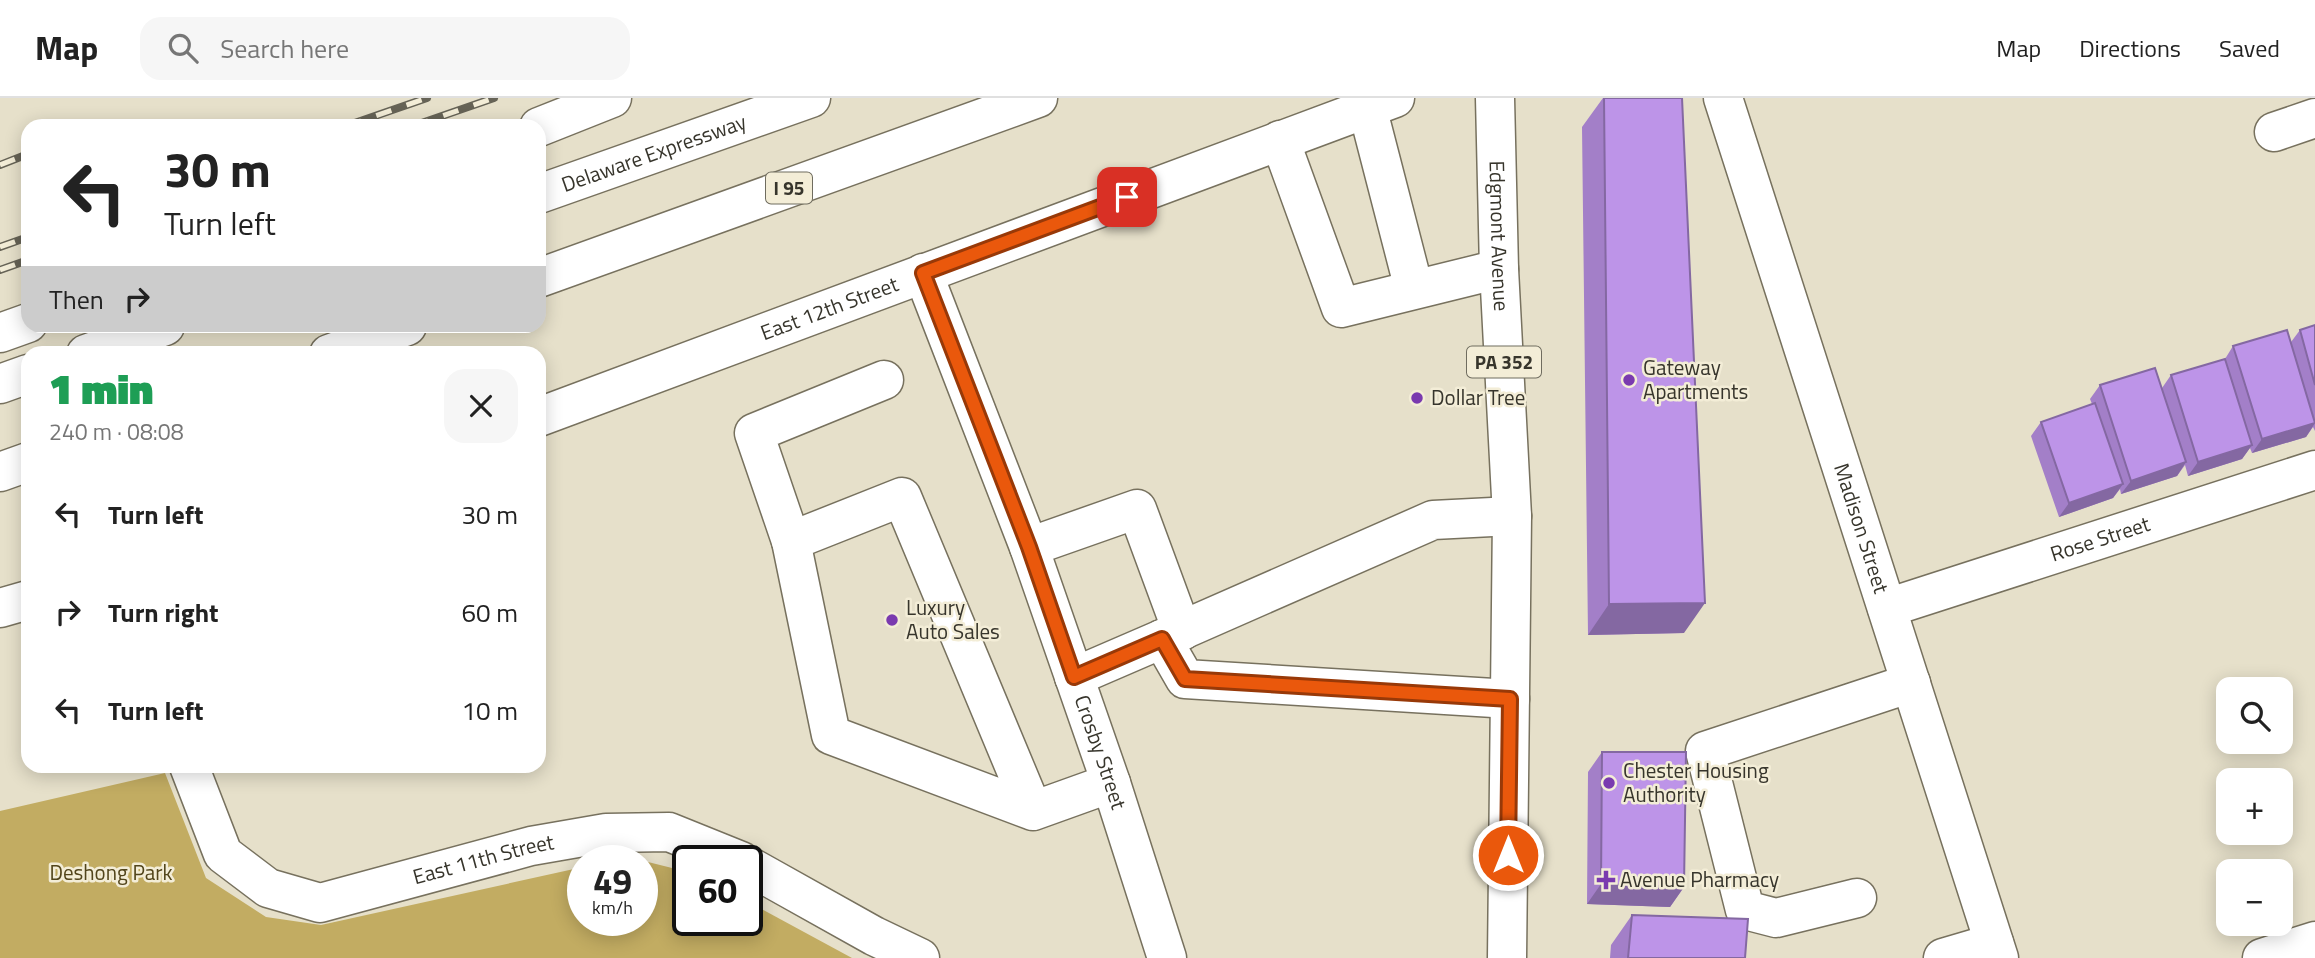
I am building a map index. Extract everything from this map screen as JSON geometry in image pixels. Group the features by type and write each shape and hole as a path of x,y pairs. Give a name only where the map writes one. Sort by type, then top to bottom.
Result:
{"main road":[{"path":"546,124 612,98"},
{"name":"Delaware Expressway","path":"546,192 811,98"},
{"name":"I 95","path":"546,275 1038,98"},
{"name":"Edgmont Avenue","path":"1495,98 1499,269 1512,516 1510,699"},
{"name":"Madison Street","path":"1723,98 1996,951"},
{"path":"1381,103 1414,289"},
{"name":"East 12th Street","path":"546,413 1381,103"},
{"path":"2274,132 2315,118"},
{"path":"1280,140 1341,308 1499,269"},
{"name":"Crosby Street","path":"923,273 1029,547 1111,783 1167,958"},
{"path":"0,333 21,326"},
{"path":"109,346 145,333"},
{"path":"351,346 388,333"},
{"path":"0,384 21,376"},
{"path":"884,380 754,433 791,541 831,734 1033,811 1111,783"},
{"path":"0,472 21,464"},
{"name":"Rose Street","path":"1887,608 2315,470"},
{"path":"791,541 902,497 1033,811"},
{"path":"1029,547 1138,509 1185,679 1510,699"},
{"path":"1074,677 1433,520 1512,516"},
{"path":"0,608 21,602"},
{"path":"1857,898 1776,918 1745,909 1705,751 1910,683"},
{"name":"PA 352","path":"1507,958 1510,699"},
{"name":"East 11th Street","path":"192,773 223,854 268,888 320,902 531,846 606,833 669,832 701,845"},
{"path":"763,874 874,936 920,958"},
{"path":"2262,958 2315,941"},
{"path":"1942,958 1996,951"}],"green space":[{"name":"Deshong Park","path":"165,773 206,878 266,917 321,925 567,871 567,936 658,936 658,864 672,868 672,936 763,936 763,910 852,958 0,958 0,811"}],"building":[{"name":"Gateway Apartments","path":"1604,98 1682,98 1705,603 1609,604"},
{"path":"2315,325 2315,385 2300,330"},
{"path":"2287,330 2315,423 2262,439 2233,346"},
{"path":"2225,359 2252,445 2198,462 2171,375"},
{"path":"2155,368 2186,462 2131,481 2100,385"},
{"path":"2095,403 2123,484 2069,503 2041,422"},
{"path":"1602,752 1686,752 1684,887 1601,884"},
{"path":"1632,915 1748,919 1745,958 1628,958"}],"railway":[{"path":"366,119 427,98"},
{"path":"433,119 494,98"},
{"path":"0,165 21,157"},
{"path":"0,247 21,240"},
{"path":"0,270 21,262"}],"place":[{"name":"Gateway Apartments","path":"1629,380"},
{"name":"Dollar Tree","path":"1417,398"},
{"name":"Luxury Auto Sales","path":"892,620"},
{"name":"Chester Housing Authority","path":"1609,783"},
{"name":"Avenue Pharmacy","path":"1606,880"}],"route":[{"path":"1127,197 923,273 1029,547 1074,677 1162,639 1185,679 1510,699 1508,855"}]}
